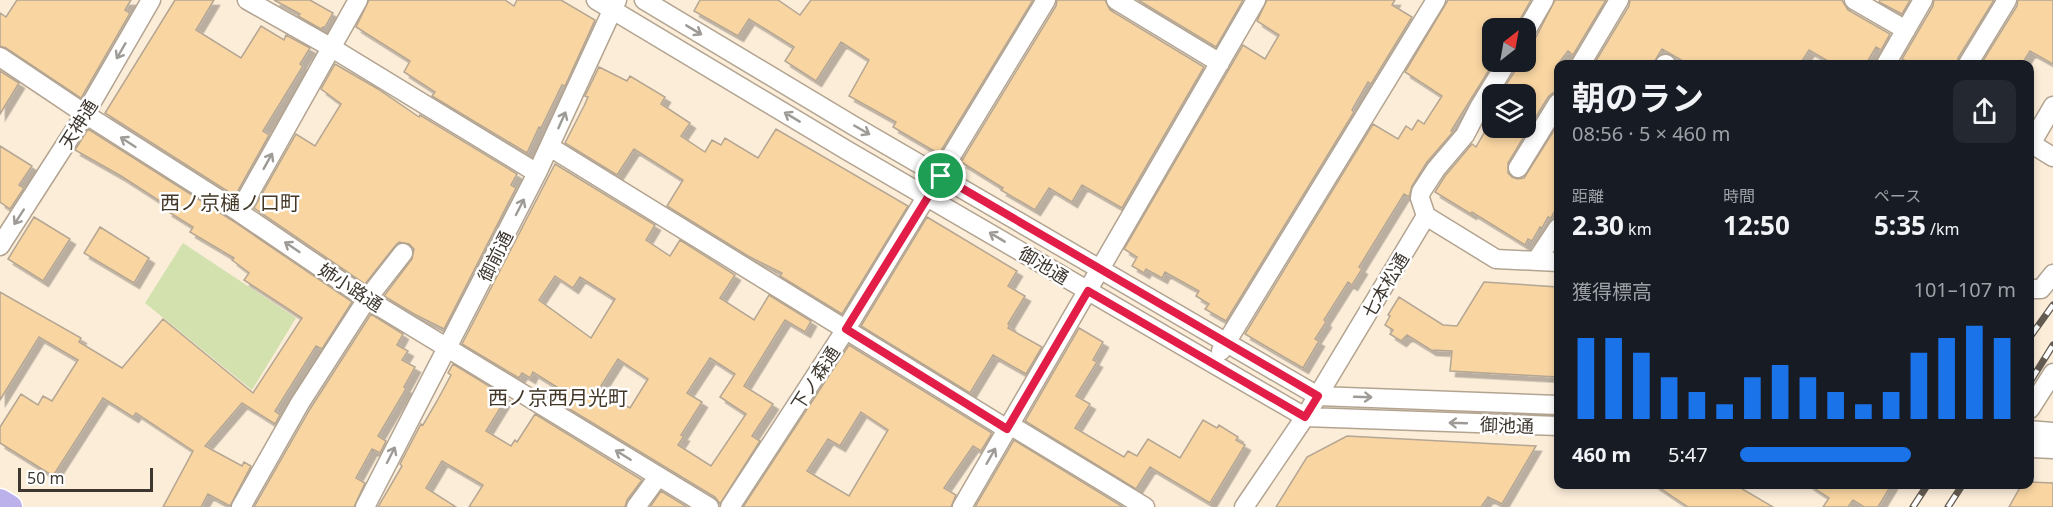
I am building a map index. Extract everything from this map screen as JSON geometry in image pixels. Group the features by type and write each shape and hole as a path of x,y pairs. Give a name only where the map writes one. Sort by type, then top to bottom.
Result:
{"main road":[{"path":"0,501 10,507"}],"street":[{"name":"天神通","path":"0,246 85,114 151,0"},
{"path":"247,0 332,48 537,173"},
{"path":"239,212 358,0"},
{"name":"御池通","path":"596,0 615,5 838,145 1305,417 1554,426"},
{"name":"御池通","path":"644,0 1318,396 1554,405"},
{"name":"下ノ森通","path":"730,507 846,329 1046,0"},
{"path":"1116,0 1220,63"},
{"path":"962,507 1256,0"},
{"path":"1214,363 1436,0"},
{"path":"1534,18 1544,0"},
{"path":"1583,60 1619,0"},
{"path":"1854,0 1906,30"},
{"path":"1889,60 1923,0"},
{"path":"1970,60 2007,0"},
{"name":"御前通","path":"365,507 550,147 615,5"},
{"name":"姉小路通","path":"0,57 239,212 368,299 709,507"},
{"path":"1501,72 1465,135 1436,169 1421,192 1420,198 1426,216 1496,259 1554,262"},
{"path":"2034,137 2053,106"},
{"path":"1518,168 1554,110"},
{"path":"2034,146 2053,157"},
{"path":"550,147 846,329 1145,507"},
{"name":"七本松通","path":"1244,507 1305,417 1426,216"},
{"path":"1536,261 1554,234"},
{"path":"241,507 300,403 368,299 403,253"},
{"path":"2034,289 2041,289 2053,274"},
{"path":"2034,403 2053,373"},
{"path":"2034,430 2053,432"},
{"path":"2034,447 2053,449"},
{"path":"636,507 658,477"}],"green space":[{"path":"183,243 296,318 252,390 145,303"}],"building":[{"path":"17,0 131,0 125,10 130,13 81,98 0,46 0,13 6,17"},
{"path":"175,0 214,0 196,30 241,58 261,26 284,40 286,35 310,48 300,64 303,66 263,131 269,135 235,196 105,113"},
{"path":"274,0 310,0 333,13 325,27 321,29"},
{"path":"369,0 505,0 514,6 517,0 561,0 595,20 565,86 562,85 527,153 432,96 435,92 404,72 410,61 356,27"},
{"path":"700,0 778,0 800,15 811,0 1033,0 939,154 893,127 896,122 849,96 869,60 841,42 816,81 785,61 794,47 749,19 738,36 694,11"},
{"path":"1057,0 1105,0 1110,10 1204,67 1122,208 1082,185 1072,202 1049,188 1035,210 961,162 1056,6"},
{"path":"1138,0 1243,0 1216,47"},
{"path":"1267,0 1395,0 1392,5 1412,17 1371,84 1368,82 1352,110 1354,112 1226,321 1205,309 1209,304 1196,296 1199,291 1165,272 1162,278 1146,269 1144,273 1132,266 1137,257 1124,249 1243,45 1265,59 1279,35 1257,21"},
{"path":"1448,0 1531,0 1521,18 1482,18 1482,72 1488,72 1451,131 1453,132 1427,162 1412,186 1409,197 1404,194 1359,267 1362,269 1352,285 1348,282 1324,320 1326,322 1315,339 1319,341 1303,368 1245,334 1373,124 1398,139 1406,126 1412,130 1418,120 1424,124 1442,96 1405,72"},
{"path":"1555,0 1606,0 1573,55 1568,51 1561,60 1554,60 1554,93 1548,97 1536,117 1536,84 1507,84 1514,72 1536,72 1536,37"},
{"path":"1630,0 1842,0 1848,10 1890,34 1881,50 1876,47 1868,60 1826,60 1809,50 1803,60 1681,60 1662,49 1655,60 1596,60 1629,6"},
{"path":"1880,0 1910,0 1902,14 1879,2"},
{"path":"1934,0 1994,0 1958,60 1902,59 1933,6"},
{"path":"2018,0 2053,0 2053,64 2030,51 2024,60 1983,60 2017,6"},
{"path":"335,64 378,89 419,117 420,115 517,174 511,185 516,188 444,329 384,296 412,259 414,249 409,244 399,242 365,284 254,208 296,134 315,146 341,104 321,89"},
{"path":"599,67 627,81 630,76 665,97 661,104 690,123 681,136 705,152 712,140 721,145 725,138 758,158 776,129 908,206 842,314 780,276 782,273 748,256 667,206 683,180 634,149 617,175 565,143 584,106 588,97 585,96"},
{"path":"0,71 19,83 0,114"},
{"path":"88,129 233,221 352,302 322,349 316,346 275,411 280,415 275,424 242,403 205,446 242,466 244,462 251,466 230,506 208,494 201,507 163,507 193,451 136,413 133,417 103,398 53,476 0,443 0,427 21,394 38,405 43,396 52,401 78,360 39,337 0,400 0,292 81,338 79,342 122,368 163,319 253,393 302,318 244,280 249,273 232,260 234,258 190,232 193,227 167,211 169,207 75,150"},
{"path":"1554,130 1554,212 1551,218 1548,217 1542,228 1540,227 1532,241 1528,239 1525,245 1435,192 1445,176 1472,144 1476,147 1482,137 1523,138 1508,163 1508,173 1517,179 1524,178"},
{"path":"0,146 32,166 19,185 24,188 10,209 0,202"},
{"path":"555,164 655,225 646,240 670,256 680,240 735,275 720,298 754,320 769,295 811,321 805,332 785,320 744,386 773,404 752,436 760,441 720,504 715,497 558,402 564,393 533,372 530,378 522,373 519,378 462,344","holes":["555,276 573,288 580,277 615,299 591,338 539,300","710,358 735,374 720,397 746,414 711,466 678,445 684,436 681,435 702,402 687,393","618,359 648,379 630,408 623,404 621,407 597,392"]},
{"path":"34,217 70,239 43,281 8,259"},
{"path":"927,217 1017,271 1008,286 1025,296 1008,324 1010,325 1008,328 1042,347 1026,374 993,355 970,393 861,326"},
{"path":"100,227 149,258 134,283 84,253"},
{"path":"1484,282 1554,287 1554,377 1450,371 1452,351 1431,350 1407,335 1401,341 1390,334 1393,330 1385,325 1399,297 1443,325 1457,326"},
{"path":"371,314 403,334 397,345 408,351 402,360 415,367 404,387 406,388 403,394 378,436 386,441 380,453 372,449 356,478 365,483 354,507 254,507 310,409"},
{"path":"1079,328 1103,342 1093,360 1097,362 1076,396 1090,404 1075,428 1124,457 1128,451 1137,456 1148,439 1180,458 1203,420 1217,428 1219,425 1238,437 1236,440 1245,445 1210,503 1150,467 1136,489 1025,421"},
{"path":"849,345 992,433 981,451 973,446 944,488 956,495 951,507 743,507","holes":["861,412 888,430 849,496 807,471 828,439 840,446"]},
{"path":"453,364 507,397 486,431 511,446 515,440 517,442 535,414 642,480 627,500 625,507 469,507 483,485 442,461 426,488 456,507 378,507 402,466 400,464 421,424 423,425 451,375 448,373"},
{"path":"1347,436 1536,446 1502,504 1488,497 1481,507 1276,507 1307,457"},
{"path":"1014,440 1123,507 975,507"},
{"path":"2034,482 2053,483 2053,507 2009,507 2019,489 2034,489"},
{"path":"1661,489 1742,489 1773,507 1688,507"},
{"path":"1816,489 1889,489 1878,507 1864,507 1853,500 1848,507 1823,507 1829,498"},
{"path":"661,491 687,507 650,507"}],"railway":[{"path":"2034,331 2053,305"},
{"path":"2034,376 2053,345"},
{"path":"1913,507 1925,489"},
{"path":"1948,507 1960,489"}],"district":[{"name":"西ノ京樋ノ口町","path":"230,202"},
{"name":"西ノ京西月光町","path":"558,397"}],"route":[{"path":"941,176 1318,396 1305,417 1088,291 1007,429 846,329 941,176"}]}
